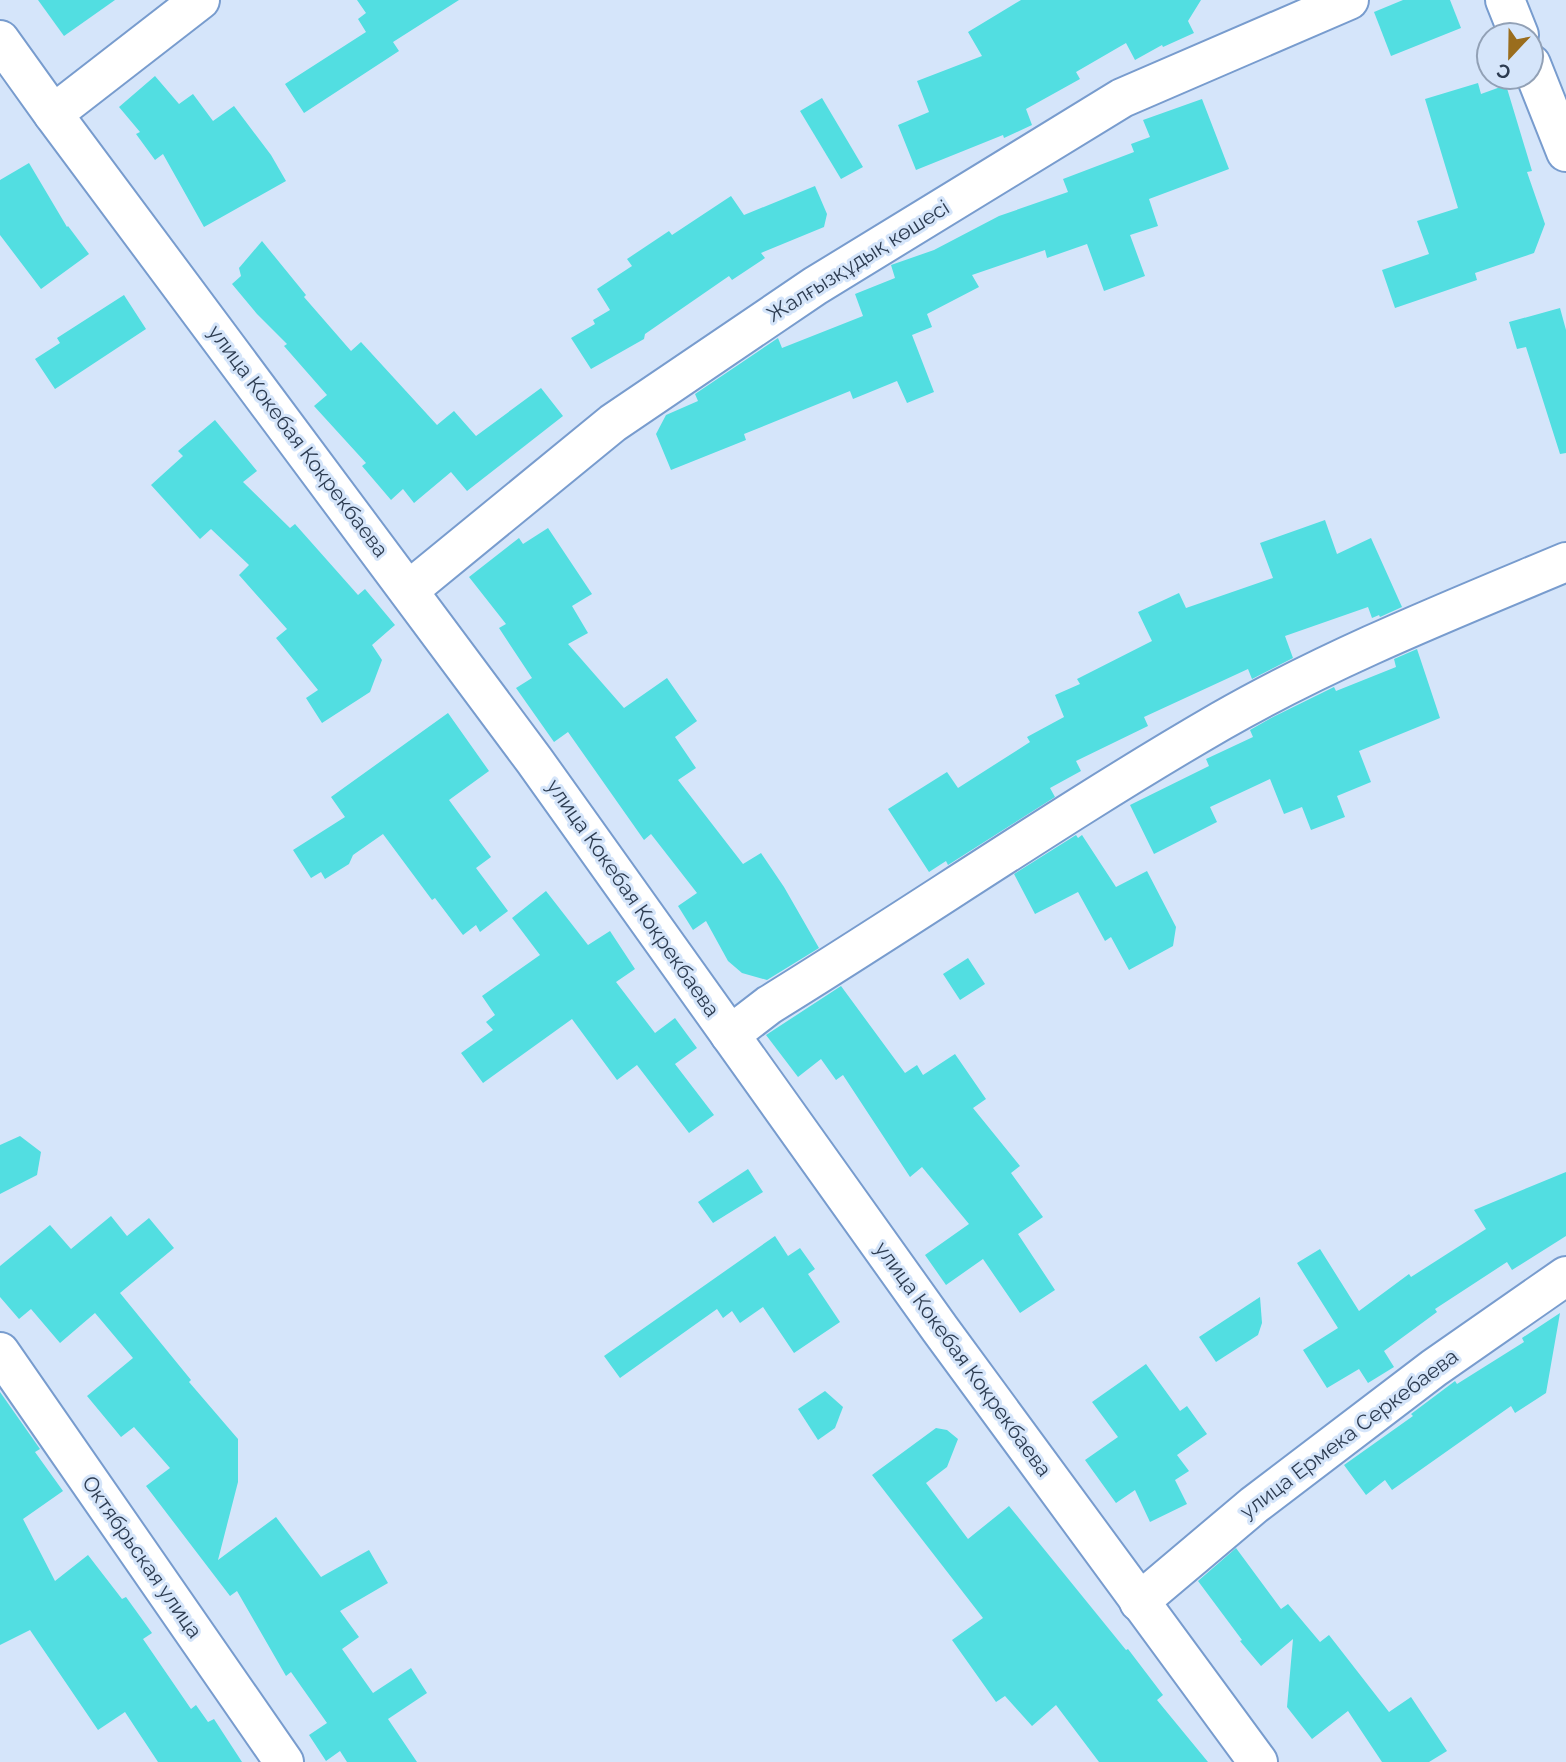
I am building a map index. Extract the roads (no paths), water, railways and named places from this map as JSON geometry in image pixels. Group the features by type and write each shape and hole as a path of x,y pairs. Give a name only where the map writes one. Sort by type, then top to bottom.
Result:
{"street":[{"path":"53,114 200,0"},
{"name":"Жалғызқұдық көшесі","path":"409,590 613,423 815,286 1122,98 1349,0"},
{"path":"1505,0 1513,21"},
{"name":"улица Кокебая Кокрекбаева","path":"0,40 534,760 940,1329 1258,1762"},
{"path":"1542,91 1566,152"},
{"path":"730,1035 769,1005 1058,821 1222,721 1345,656 1566,562"},
{"name":"улица Ермека Серкебаева","path":"1139,1602 1254,1505 1434,1368 1566,1276"},
{"name":"Октябрьская улица","path":"0,1352 284,1762"}]}
